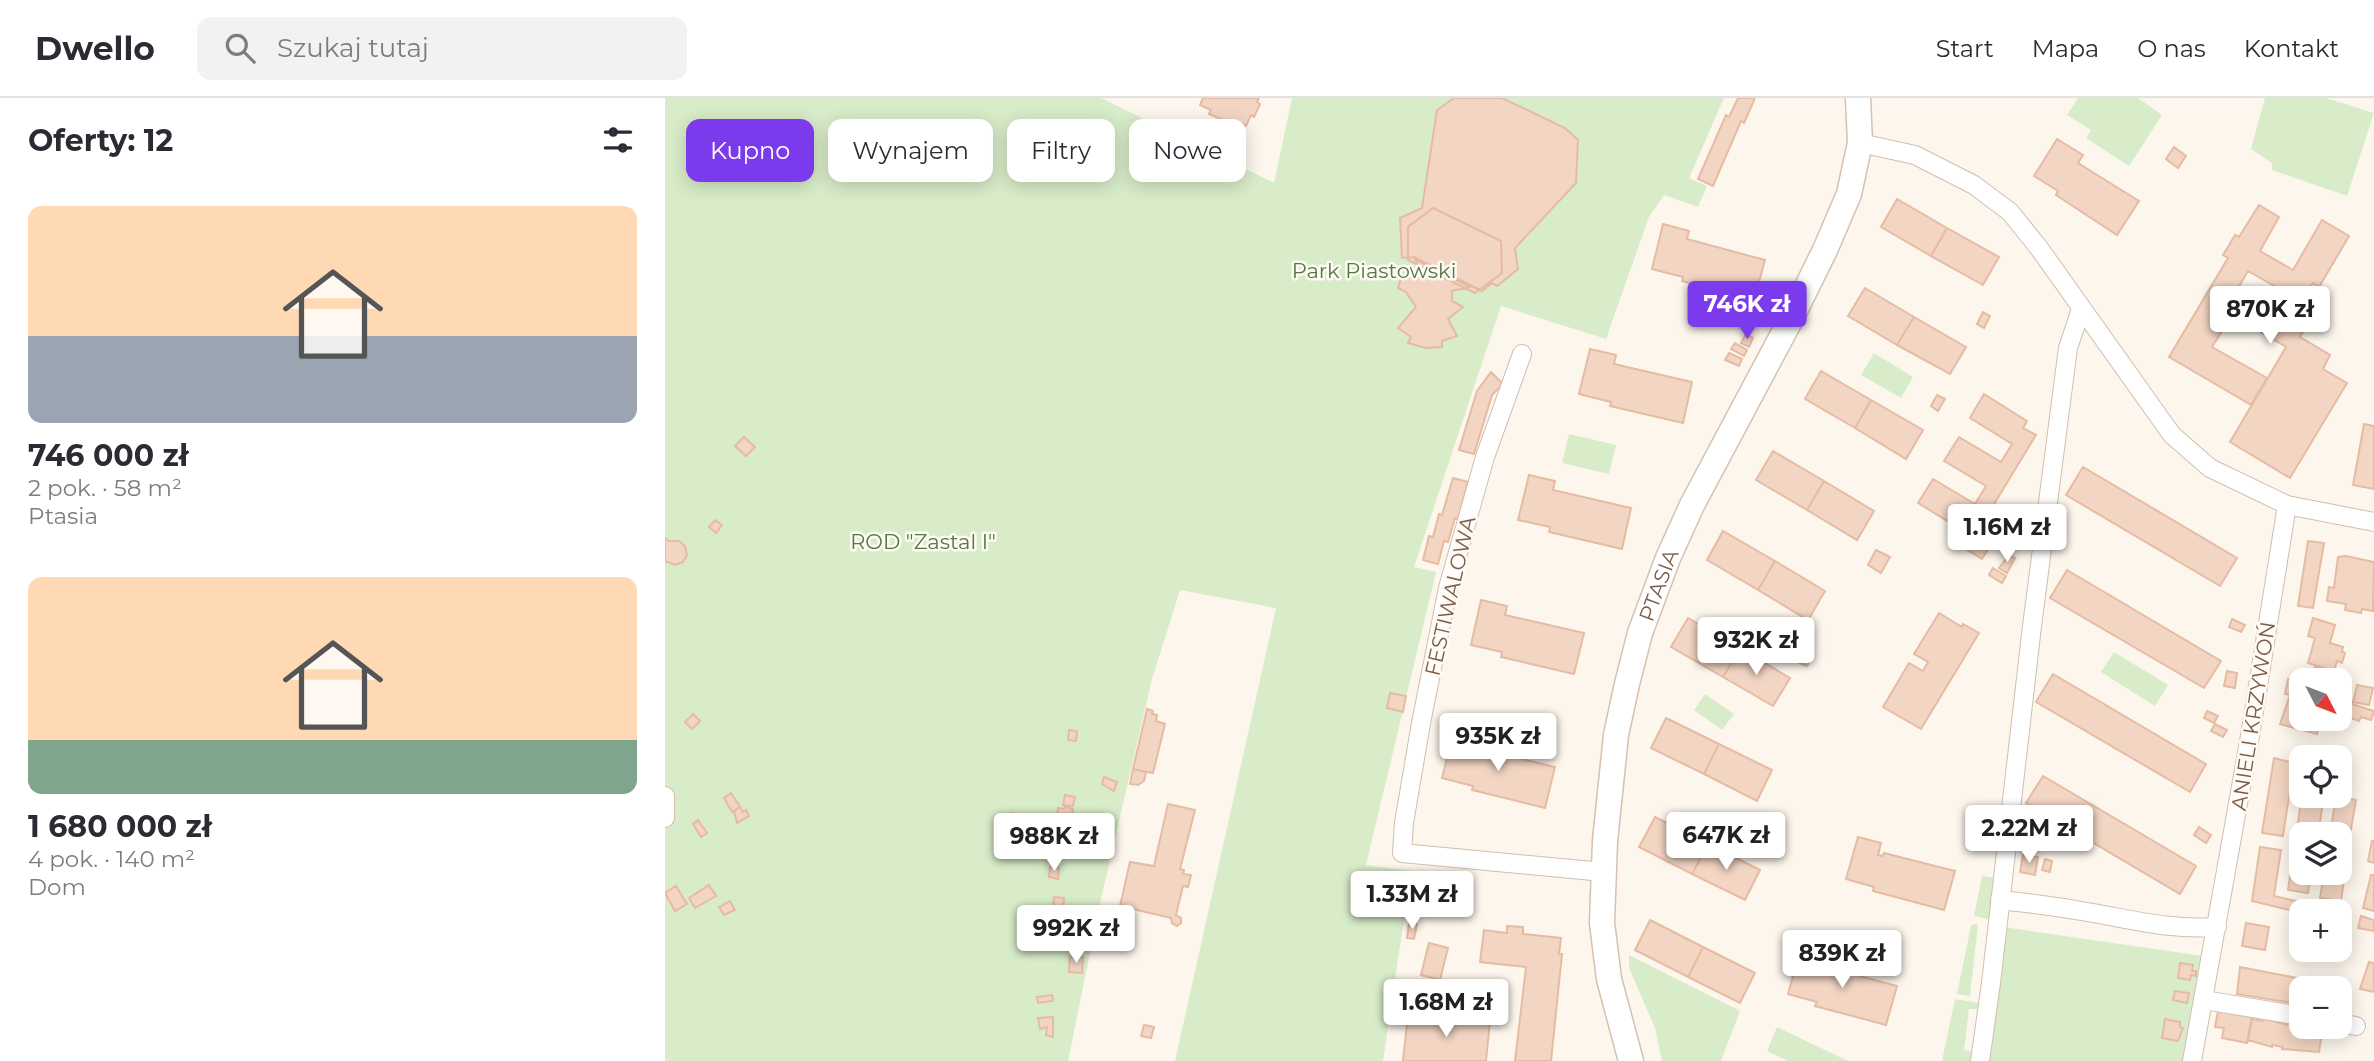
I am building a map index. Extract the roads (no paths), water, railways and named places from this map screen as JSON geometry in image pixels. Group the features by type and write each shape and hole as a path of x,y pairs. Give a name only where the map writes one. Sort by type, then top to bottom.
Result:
{"street":[{"name":"PTASIA","path":"1630,1061 1604,950 1603,872 1616,735 1640,633 1668,558 1692,505 1755,389 1825,250 1849,194 1860,143 1858,98"},
{"path":"1860,143 1915,155 1974,185 1997,201 2022,225 2160,419 2187,450 2210,468 2287,505 2374,522"},
{"path":"1980,1061 2068,348 2081,309"},
{"name":"FESTIWALOWA","path":"1522,354 1485,457 1448,588 1421,723 1404,822 1402,853 1603,872"},
{"name":"ANIELI KRZYWOŃ","path":"2192,1061 2287,505"},
{"path":"665,796 665,818"},
{"path":"2000,900 2087,912 2162,927 2217,927"},
{"path":"2204,1000 2289,1014"}],"park label":[{"name":"Park Piastowski","path":"1374,270"},
{"name":"ROD \"Zastal I\"","path":"923,541"}]}
